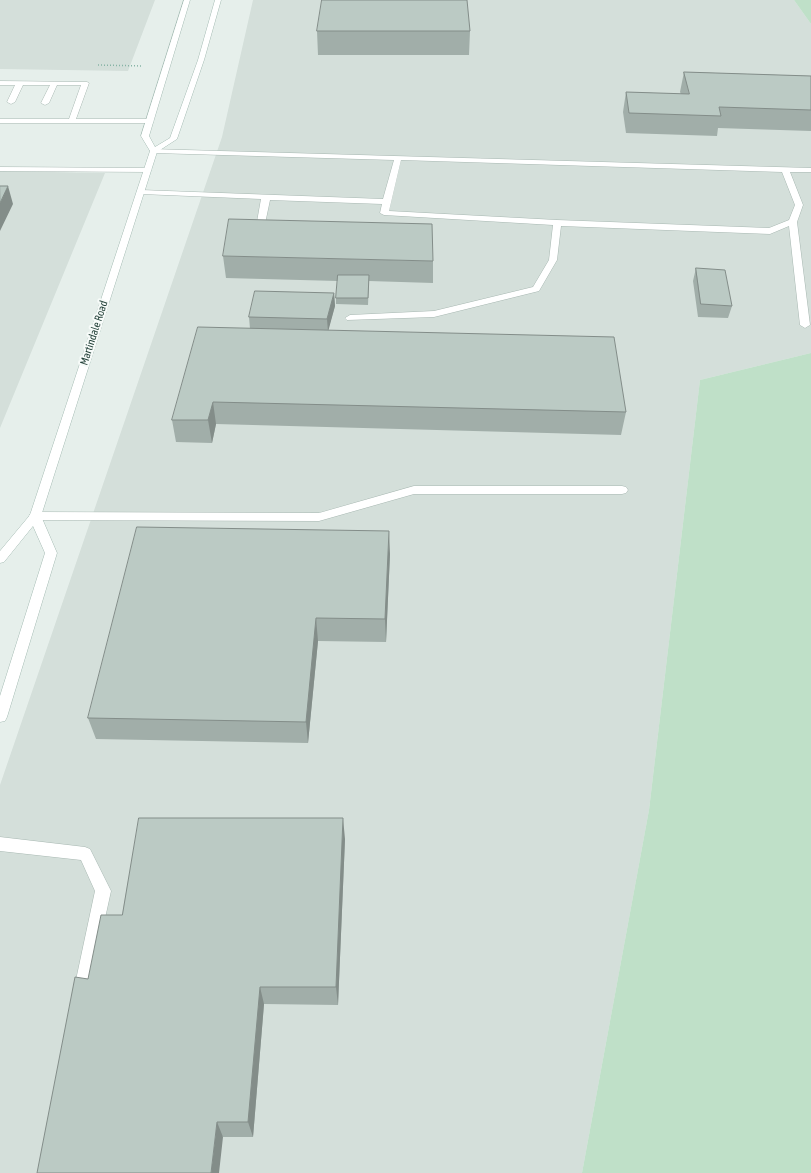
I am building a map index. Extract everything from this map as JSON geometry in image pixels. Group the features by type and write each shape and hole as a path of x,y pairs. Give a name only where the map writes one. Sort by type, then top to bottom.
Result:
{"main road":[{"path":"154,151 145,136 187,0"},
{"path":"154,151 173,139 201,60 218,0"},
{"path":"0,83 85,83 72,121"},
{"path":"11,102 20,83"},
{"path":"45,103 55,83"},
{"path":"2,119 37,118 72,121 150,121"},
{"path":"154,151 811,170"},
{"name":"Martindale Road","path":"0,559 35,516 154,151"},
{"path":"398,158 384,213 556,223 770,231 793,222"},
{"path":"0,169 148,170"},
{"path":"785,170 798,205 793,222 805,325"},
{"path":"141,192 387,202"},
{"path":"259,233 266,197"},
{"path":"350,318 434,314 536,289 553,260 556,223"},
{"path":"0,717 51,554 35,516 319,517 414,490 622,490"},
{"path":"0,844 85,854 103,891 79,1005"}],"shaded area":[{"path":"0,0 155,0 128,71 0,69"},
{"path":"253,0 794,0 811,24 811,353 700,380 649,810 582,1173 0,1173 0,785 222,137"},
{"path":"0,171 105,173 0,428"}],"green space":[{"path":"794,0 811,0 811,24"},
{"path":"811,353 811,1173 582,1173 649,810 700,380"}],"building":[{"path":"322,0 467,0 470,31 317,31"},
{"path":"684,72 811,76 811,110 719,107 721,116 629,113 626,92 689,94"},
{"path":"0,186 8,186 0,203"},
{"path":"229,219 432,224 433,261 223,256"},
{"path":"696,268 725,270 732,306 701,304"},
{"path":"338,275 369,275 368,298 336,298"},
{"path":"255,291 334,293 327,319 249,317"},
{"path":"198,327 614,337 626,412 213,402 208,420 172,420"},
{"path":"137,527 389,531 385,619 316,618 306,722 88,718"},
{"path":"139,818 343,818 336,987 260,987 248,1122 217,1122 211,1173 37,1173 75,977 88,979 101,915 122,915"}]}
